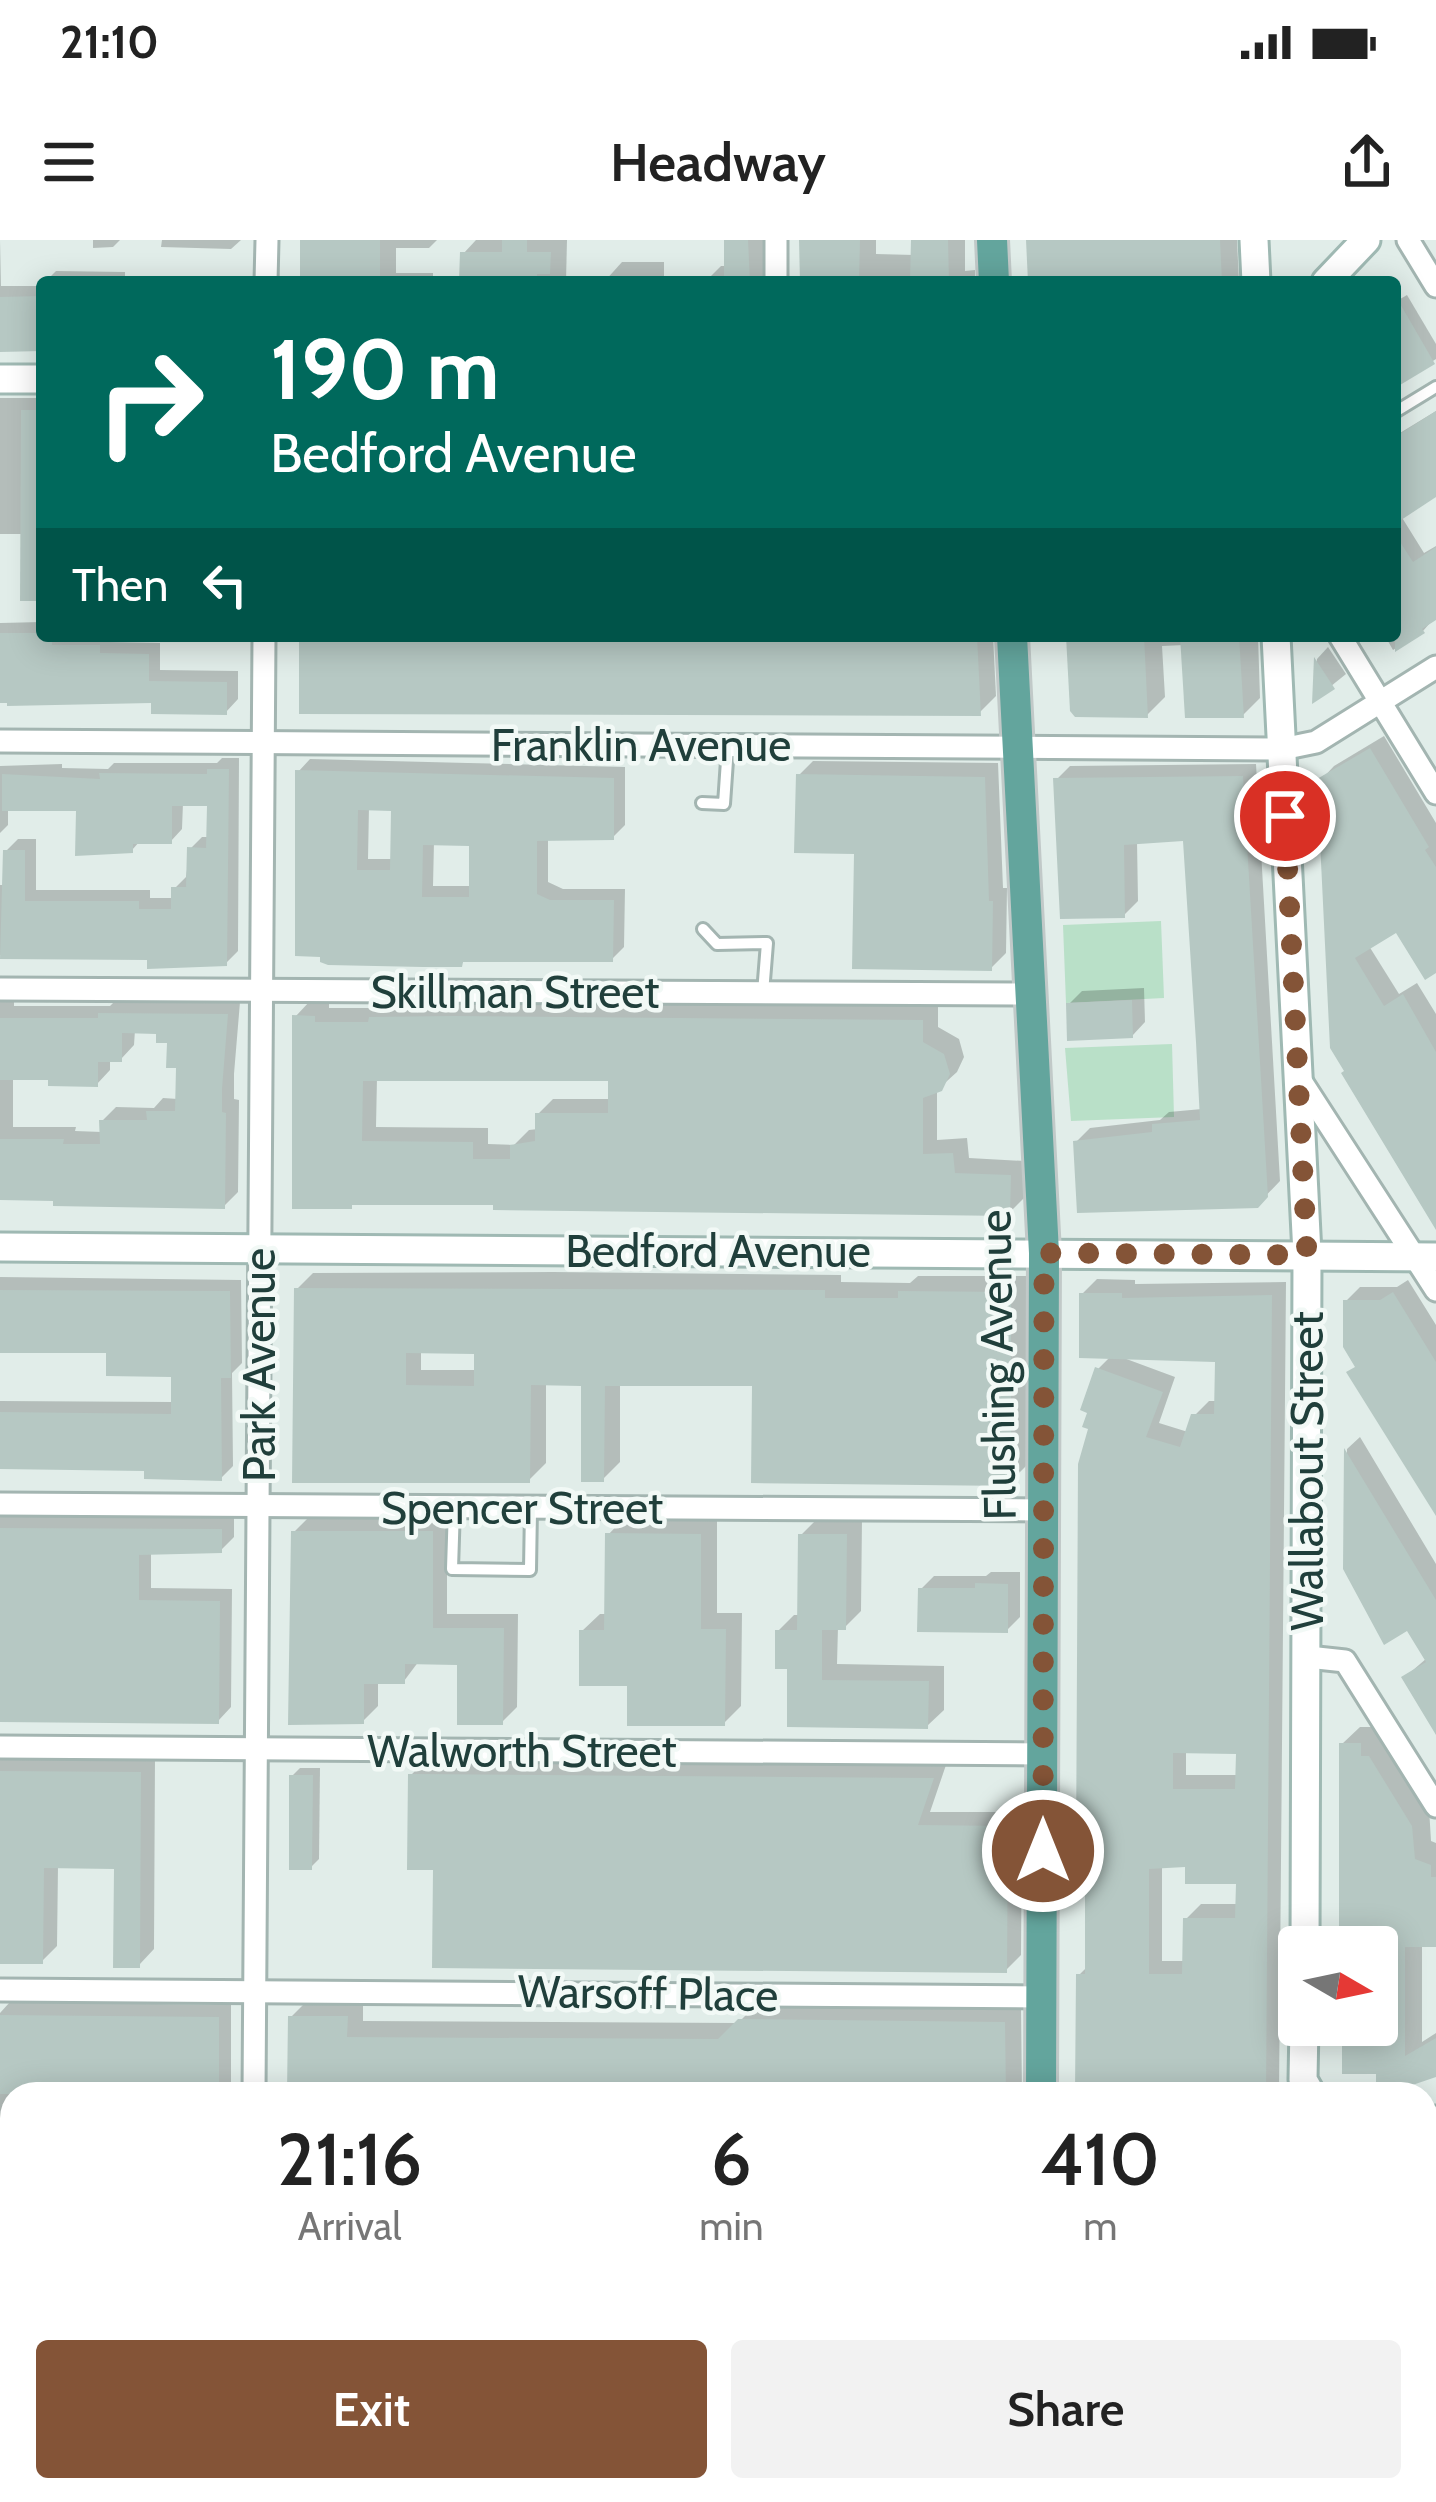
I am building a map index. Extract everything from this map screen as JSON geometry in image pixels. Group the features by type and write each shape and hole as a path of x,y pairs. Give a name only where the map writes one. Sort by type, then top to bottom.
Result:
{"main road":[{"path":"992,240 994,276"},
{"path":"1254,240 1256,276"},
{"path":"1332,276 1366,240"},
{"path":"0,380 36,380"},
{"name":"Flushing Avenue","path":"1012,642 1044,1253 1041,2082"},
{"name":"Wallabout Street","path":"1276,642 1307,1255 1305,1926"},
{"name":"Bedford Avenue","path":"0,1247 1424,1255"},
{"path":"1304,2046 1305,2082"}],"street":[{"path":"266,276 267,240"},
{"path":"776,240 776,276"},
{"path":"1408,240 1436,286"},
{"name":"Park Avenue","path":"254,2082 264,642"},
{"path":"1344,642 1436,793"},
{"path":"1282,749 1316,742 1436,667"},
{"name":"Franklin Avenue","path":"0,741 1282,749"},
{"name":"Skillman Street","path":"0,989 1030,994"},
{"path":"1298,1078 1424,1255 1436,1289"},
{"name":"Spencer Street","path":"0,1504 1045,1510"},
{"path":"1308,1657 1345,1661 1436,1806"},
{"name":"Walworth Street","path":"0,1747 1043,1754"},
{"name":"Warsoff Place","path":"0,1990 1041,1997"}],"lane":[{"path":"1401,408 1436,387"},
{"path":"702,803 724,804 728,746"},
{"path":"703,929 717,944 767,943 764,993"},
{"path":"454,1507 452,1569 530,1570 531,1508"}],"green space":[{"path":"1161,921 1164,998 1066,1003 1063,925"},
{"path":"1172,1044 1174,1117 1071,1121 1065,1048"}],"building":[{"path":"300,240 380,240 380,276 300,276"},
{"path":"502,240 527,240 527,252 551,252 550,274 459,276 460,252 502,252"},
{"path":"724,240 748,240 750,276 724,276"},
{"path":"799,240 860,240 859,276 800,276"},
{"path":"911,240 948,240 949,276 910,276"},
{"path":"1026,240 1220,240 1222,276 1028,276"},
{"path":"36,296 36,351 0,352 0,297"},
{"path":"1401,305 1435,364 1401,384"},
{"path":"21,410 36,410 36,601 20,601"},
{"path":"1436,411 1436,497 1401,520 1401,433"},
{"path":"1401,543 1413,562 1436,547 1436,620 1395,652 1395,642 1401,642"},
{"path":"0,633 36,633 36,642 52,645 100,645 100,653 149,654 149,681 227,682 227,715 151,714 151,703 0,703"},
{"path":"299,642 977,642 981,716 299,714"},
{"path":"1066,642 1144,642 1148,718 1075,717 1070,711"},
{"path":"1180,642 1239,642 1244,718 1185,718"},
{"path":"1314,657 1335,689 1312,704"},
{"path":"1370,748 1436,867 1436,973 1425,980 1396,933 1355,958 1384,1006 1403,994 1436,1052 1436,1230 1330,1048 1317,779"},
{"path":"207,769 229,769 227,966 147,969 147,960 0,959 3,850 25,850 25,901 139,901 139,909 171,909 171,887 186,887 187,847 206,848 207,806 172,806 172,844 133,844 133,853 75,856 76,811 2,811 2,774 100,779 99,773 207,774"},
{"path":"295,770 614,778 614,840 537,841 537,894 550,900 614,900 613,962 463,962 462,967 423,967 328,965 320,957 295,956","holes":["358,810 391,811 390,870 357,870","423,845 469,846 469,897 422,897"]},
{"path":"796,774 985,777 992,971 852,969 854,854 794,853"},
{"path":"1243,776 1268,1197 1258,1208 1077,1213 1073,1141 1152,1132 1152,1124 1200,1120 1196,1042 1183,841 1124,845 1125,918 1060,919 1053,778"},
{"path":"1132,1000 1133,1038 1067,1041 1066,1003"},
{"path":"98,1013 228,1014 222,1089 225,1209 53,1206 53,1201 0,1200 0,1139 100,1144 99,1120 147,1120 146,1111 175,1111 176,1068 166,1068 167,1043 156,1043 156,1034 122,1033 122,1062 98,1062 98,1087 0,1080 0,1018 98,1018"},
{"path":"292,1015 315,1016 315,1022 453,1016 923,1020 923,1042 944,1054 950,1074 942,1091 923,1098 923,1154 953,1153 955,1173 1011,1175 1010,1216 493,1210 493,1205 292,1209","holes":["363,1081 608,1081 608,1113 535,1113 535,1141 510,1145 510,1159 473,1159 473,1142 362,1141"]},
{"path":"294,1288 825,1290 825,1298 898,1298 898,1291 1011,1292 1011,1486 751,1483 752,1386 605,1386 604,1482 581,1482 581,1386 531,1385 530,1483 292,1483","holes":["406,1353 474,1354 474,1386 406,1385"]},
{"path":"0,1290 230,1291 231,1378 221,1378 222,1481 144,1479 144,1471 0,1469 0,1412 171,1414 171,1377 106,1376 106,1353 0,1353"},
{"path":"1393,1292 1436,1362 1436,1516 1346,1372 1355,1367 1343,1347 1343,1300 1380,1300"},
{"path":"1079,1293 1122,1293 1122,1298 1272,1295 1266,2082 1075,2082 1076,1974 1085,1974 1085,1859 1076,1859 1078,1464 1088,1429 1082,1427 1087,1413 1080,1410 1095,1367 1163,1392 1146,1437 1180,1447 1191,1414 1214,1414 1215,1362 1079,1358","holes":["1173,1753 1236,1754 1235,1789 1173,1789","1185,1867 1185,1884 1236,1884 1235,1918 1183,1918 1182,1974 1149,1974 1149,1869"]},
{"path":"1344,1448 1436,1600 1436,1735 1401,1677 1426,1662 1407,1631 1384,1645 1343,1569"},
{"path":"0,1528 222,1529 222,1553 139,1555 139,1600 220,1601 219,1724 0,1722"},
{"path":"291,1531 433,1531 433,1628 504,1628 503,1725 457,1725 457,1665 405,1664 405,1684 364,1684 364,1724 288,1725"},
{"path":"605,1533 701,1534 701,1629 726,1629 725,1726 627,1726 627,1686 579,1686 579,1630 604,1630"},
{"path":"798,1534 847,1534 846,1630 822,1630 822,1680 929,1681 928,1729 787,1727 787,1669 775,1669 775,1630 797,1630"},
{"path":"975,1583 1008,1584 1008,1633 917,1632 918,1588 975,1588"},
{"path":"1339,1743 1361,1743 1361,1756 1369,1756 1412,1826 1415,1859 1431,1865 1431,1877 1436,1877 1436,1947 1405,1947 1405,2056 1436,2038 1436,2077 1421,2082 1376,2082 1376,2074 1342,2074 1342,2046 1398,2046 1398,1926 1339,1926"},
{"path":"0,1771 141,1772 140,1968 113,1968 114,1869 44,1868 43,1964 0,1964"},
{"path":"408,1774 934,1778 918,1825 1008,1826 1007,1973 432,1968 433,1870 407,1870"},
{"path":"289,1775 313,1775 312,1870 289,1870"},
{"path":"0,2015 219,2017 219,2082 0,2082"},
{"path":"288,2016 348,2016 347,2037 718,2039 738,2019 1005,2022 1006,2082 287,2082"}],"route":[{"path":"1043,1851 1044,1253 1307,1255 1285,816"}]}
